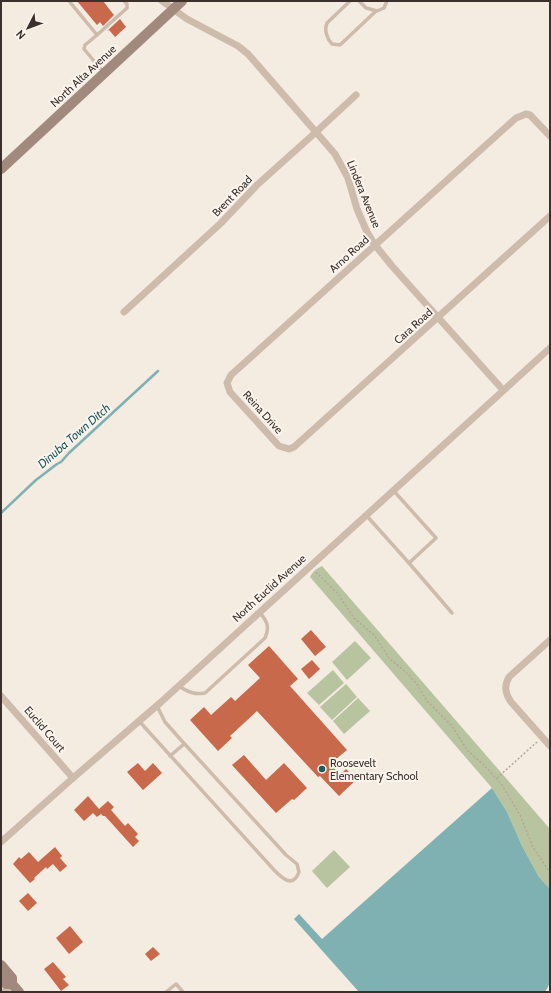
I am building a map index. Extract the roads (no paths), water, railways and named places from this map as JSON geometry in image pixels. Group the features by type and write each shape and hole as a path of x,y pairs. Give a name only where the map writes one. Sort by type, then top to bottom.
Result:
{"main road":[{"name":"North Alta Avenue","path":"1,169 182,1"},
{"path":"1,965 12,978 17,990"},
{"path":"1,978 6,984 17,990"}],"street":[{"name":"Lindera Avenue","path":"162,1 201,27 238,46 248,54 335,154 342,166 362,222 375,245 503,390"},
{"name":"Brent Road","path":"124,312 221,223 257,185 356,95"},
{"name":"Arno Road","path":"227,383 231,375 516,118 526,114 536,120 550,136"},
{"name":"Cara Road","path":"289,449 298,444 550,216"},
{"name":"North Euclid Avenue","path":"1,842 157,706 550,348"},
{"name":"Reina Drive","path":"227,383 230,392 279,446 289,449"},
{"path":"550,640 512,674 505,689 508,698 550,746"},
{"name":"Euclid Court","path":"1,696 73,778"},
{"path":"4,992 17,990"}],"lane":[{"path":"69,1 97,35"},
{"path":"104,72 84,50 85,46 127,8 127,4 124,1"},
{"path":"350,1 327,23 325,28 328,40 332,44 340,44 376,11 384,8 387,1"},
{"path":"359,1 366,8 376,11"},
{"path":"393,490 436,538 409,563"},
{"path":"366,515 452,613"},
{"path":"178,686 190,692 198,694 205,693 265,638 268,632 267,623 260,612"},
{"path":"139,721 275,871 286,880 291,881 295,879 299,872 299,868 293,860 286,855 184,744 166,722 157,706"},
{"path":"170,756 184,744"},
{"path":"166,992 176,984 183,992"}],"water":[{"path":"492,788 507,812 522,846 539,877 550,889 550,983 545,992 359,992 294,919 299,914 322,939"}],"waterway":[{"name":"Dinuba Town Ditch","path":"1,513 36,480 61,462 158,371"}],"place":[{"name":"Roosevelt Elementary School","path":"322,769"}]}
